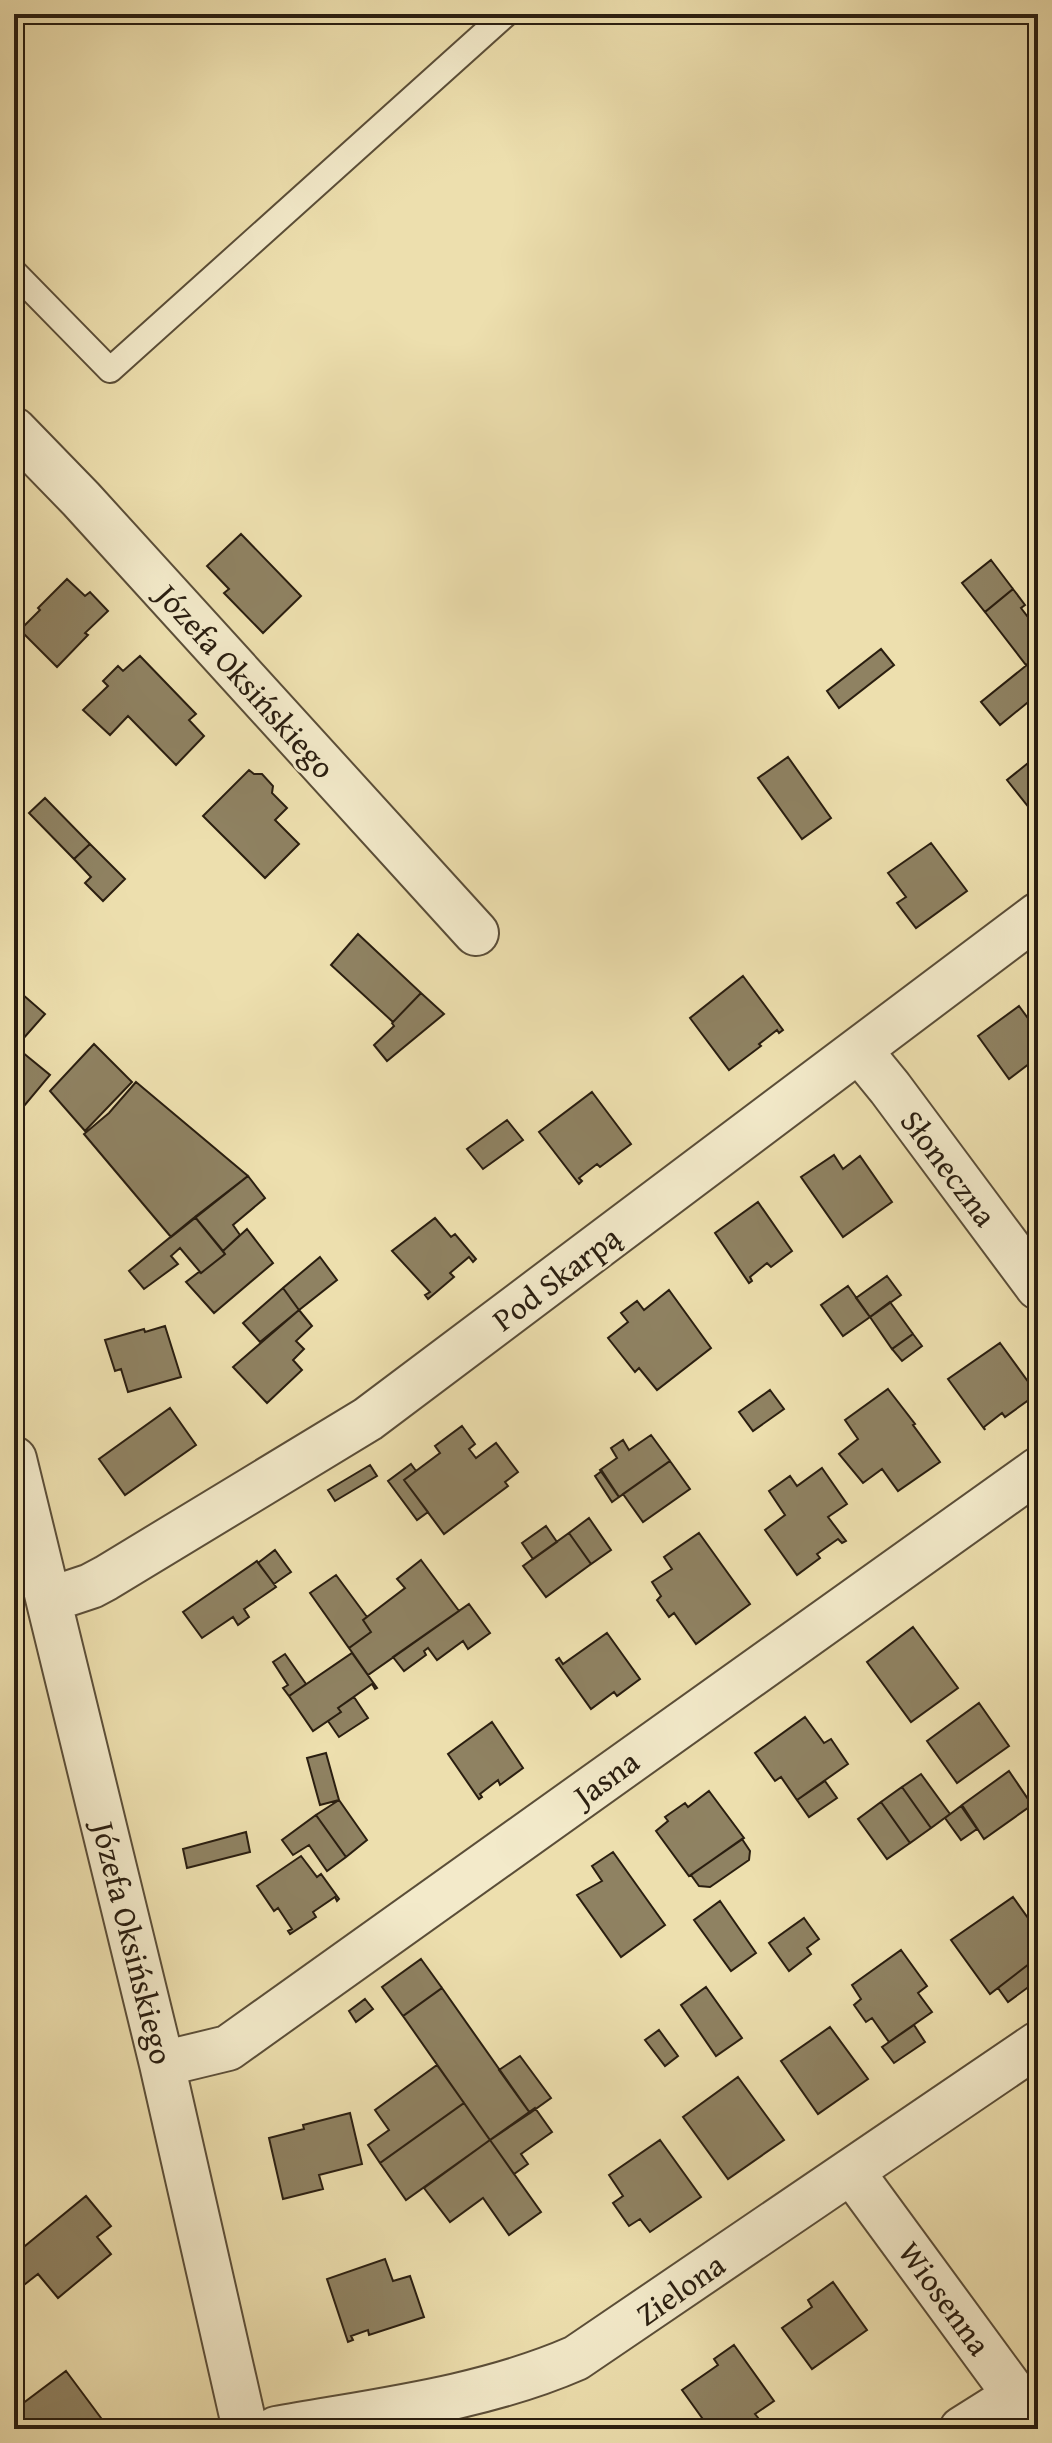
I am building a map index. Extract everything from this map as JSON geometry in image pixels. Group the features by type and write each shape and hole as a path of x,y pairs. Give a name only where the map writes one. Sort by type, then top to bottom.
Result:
{"street":[{"name":"Józefa Oksińskiego","path":"14,430 81,499 476,933"},
{"name":"Pod Skarpą","path":"49,1600 106,1578 368,1419 1038,915"},
{"name":"Słoneczna","path":"859,1050 1038,1287"},
{"name":"Józefa Oksińskiego","path":"14,1459 162,2064 245,2429"},
{"name":"Jasna","path":"162,2064 228,2048 1038,1470"},
{"name":"Zielona","path":"276,2429 488,2389 537,2375 576,2358 1038,2044"},
{"name":"Wiosenna","path":"851,2171 1027,2411"},
{"path":"962,2429 1027,2411"}],"lane":[{"path":"14,272 110,370 506,14"}],"building":[{"path":"241,534 301,596 263,633 224,593 229,589 207,566"},
{"path":"991,560 1013,589 985,612 962,583"},
{"path":"67,579 85,596 90,592 108,611 57,667 20,630"},
{"path":"1013,589 1025,605 1021,608 1031,621 1036,617 1038,620 1038,656 1026,665 985,612"},
{"path":"881,649 894,665 839,708 827,691"},
{"path":"140,656 196,714 189,720 204,736 176,765 128,716 110,735 83,710 108,686 103,681 118,666 123,671"},
{"path":"1038,656 1038,694 1000,725 981,702"},
{"path":"1038,755 1038,819 1007,780"},
{"path":"788,757 831,818 802,839 758,778"},
{"path":"249,770 262,774 273,786 272,793 287,808 275,820 299,844 265,878 203,816"},
{"path":"45,798 90,844 74,859 29,813"},
{"path":"931,843 967,891 916,928 897,903 906,897 888,873"},
{"path":"90,844 125,879 103,901 85,883 91,877 74,859"},
{"path":"358,934 421,993 393,1022 331,965"},
{"path":"743,976 783,1030 779,1033 777,1030 729,1070 690,1018"},
{"path":"14,987 45,1014 14,1049"},
{"path":"421,993 444,1014 387,1061 374,1045"},
{"path":"1019,1006 1038,1032 1038,1057 1009,1079 978,1036"},
{"path":"94,1044 132,1082 85,1131 50,1091"},
{"path":"22,1052 50,1075 14,1118 14,1062"},
{"path":"136,1082 248,1176 171,1237 84,1134 109,1113"},
{"path":"592,1092 631,1144 600,1167 597,1164 579,1178 582,1181 579,1184 539,1132"},
{"path":"507,1120 523,1140 483,1169 467,1149"},
{"path":"834,1155 843,1169 860,1156 892,1202 843,1237 801,1177"},
{"path":"248,1176 265,1198 233,1225 240,1235 223,1251 195,1217"},
{"path":"758,1202 792,1251 771,1267 767,1263 750,1277 752,1281 749,1283 715,1233"},
{"path":"195,1217 225,1254 201,1273 180,1248 171,1256 178,1264 144,1289 129,1271"},
{"path":"435,1218 451,1237 455,1234 476,1259 473,1262 469,1257 450,1273 454,1277 428,1299 425,1295 430,1292 392,1251"},
{"path":"247,1229 273,1263 214,1313 186,1282 225,1254 223,1251"},
{"path":"320,1257 337,1280 299,1310 283,1288"},
{"path":"887,1276 901,1295 870,1317 856,1298"},
{"path":"848,1286 870,1317 843,1336 821,1305"},
{"path":"283,1288 299,1310 260,1342 243,1323"},
{"path":"669,1290 711,1348 657,1390 639,1368 635,1372 608,1338 628,1322 621,1313 637,1301 644,1310"},
{"path":"890,1302 913,1334 892,1349 870,1317"},
{"path":"299,1310 312,1326 296,1341 304,1349 293,1360 302,1370 267,1403 233,1367"},
{"path":"165,1326 181,1377 128,1392 121,1369 115,1371 105,1340"},
{"path":"913,1334 922,1346 902,1361 892,1349"},
{"path":"1000,1343 1037,1394 1005,1417 1002,1413 984,1427 985,1430 948,1379"},
{"path":"888,1389 940,1462 898,1491 882,1469 863,1483 839,1454 858,1439 845,1420"},
{"path":"770,1390 784,1409 753,1431 739,1412"},
{"path":"170,1408 196,1445 125,1495 99,1459"},
{"path":"462,1426 475,1444 469,1449 476,1458 496,1443 518,1472 505,1482 508,1486 444,1534 404,1480 440,1453 435,1446"},
{"path":"651,1435 670,1461 619,1497 600,1470 617,1458 611,1448 623,1440 629,1450"},
{"path":"670,1461 690,1489 643,1522 623,1494"},
{"path":"411,1464 416,1471 404,1480 428,1512 417,1520 388,1481"},
{"path":"370,1465 377,1476 335,1501 328,1490"},
{"path":"822,1468 847,1504 828,1517 846,1541 842,1543 838,1539 817,1554 820,1558 797,1575 765,1530 785,1515 769,1491 790,1476 797,1486"},
{"path":"602,1471 619,1497 612,1502 595,1476"},
{"path":"589,1518 611,1550 591,1564 569,1533"},
{"path":"546,1526 557,1542 533,1559 522,1543"},
{"path":"569,1533 591,1564 546,1597 523,1566"},
{"path":"699,1533 750,1604 696,1644 674,1613 669,1617 657,1600 661,1596 652,1582 672,1569 664,1557"},
{"path":"275,1550 291,1572 274,1584 258,1563"},
{"path":"421,1560 459,1611 368,1675 349,1648 371,1632 363,1620 405,1588 397,1579"},
{"path":"257,1561 276,1587 244,1609 249,1617 238,1625 233,1617 202,1638 183,1612"},
{"path":"336,1575 367,1617 363,1620 371,1632 349,1648 310,1593"},
{"path":"469,1604 490,1633 468,1649 463,1641 437,1660 428,1648 424,1651 426,1655 404,1671 393,1657"},
{"path":"913,1627 958,1688 911,1722 867,1662"},
{"path":"607,1633 640,1679 617,1696 614,1692 591,1709 556,1660 559,1658 563,1664"},
{"path":"352,1653 377,1688 372,1684 338,1708 341,1712 313,1731 289,1696"},
{"path":"285,1654 306,1684 289,1696 283,1688 288,1685 273,1662"},
{"path":"354,1697 368,1718 339,1737 328,1721 341,1712 338,1708"},
{"path":"979,1703 1009,1746 957,1783 927,1741"},
{"path":"805,1717 824,1743 831,1739 848,1764 797,1800 781,1777 775,1781 755,1753"},
{"path":"492,1722 523,1768 500,1785 498,1780 480,1794 482,1797 479,1799 448,1754"},
{"path":"326,1753 339,1800 320,1805 307,1758"},
{"path":"1009,1771 1032,1805 984,1839 962,1805"},
{"path":"921,1774 950,1814 931,1828 902,1787"},
{"path":"825,1781 837,1798 809,1817 797,1800"},
{"path":"902,1787 931,1828 910,1843 881,1802"},
{"path":"709,1791 744,1838 689,1876 656,1831 668,1821 665,1817 685,1803 688,1807"},
{"path":"339,1800 367,1840 346,1857 316,1815"},
{"path":"881,1802 910,1843 887,1859 858,1819"},
{"path":"961,1806 977,1829 961,1840 945,1818"},
{"path":"316,1815 346,1857 327,1871 309,1845 293,1855 282,1840"},
{"path":"246,1832 250,1852 187,1868 183,1849"},
{"path":"742,1839 750,1851 749,1860 710,1887 699,1886 691,1875"},
{"path":"613,1852 665,1925 621,1957 577,1895 602,1881 592,1866"},
{"path":"301,1856 317,1877 321,1874 339,1899 337,1901 335,1897 313,1912 316,1917 290,1934 288,1931 292,1929 278,1908 274,1911 257,1886"},
{"path":"1013,1897 1038,1927 1038,1957 990,1994 951,1940"},
{"path":"720,1901 756,1953 731,1971 694,1920"},
{"path":"804,1918 819,1939 807,1948 811,1954 789,1971 769,1943"},
{"path":"901,1950 927,1986 918,1993 932,2012 889,2042 872,2018 866,2022 854,2005 861,1999 852,1985"},
{"path":"1038,1957 1038,1980 1008,2002 998,1988"},
{"path":"421,1959 442,1988 403,2016 382,1987"},
{"path":"706,1987 742,2038 716,2056 681,2005"},
{"path":"442,1988 530,2113 490,2140 403,2016"},
{"path":"365,1999 373,2009 356,2022 349,2011"},
{"path":"914,2025 925,2042 894,2063 882,2047"},
{"path":"830,2027 868,2079 818,2114 781,2061"},
{"path":"659,2030 678,2056 665,2066 645,2040"},
{"path":"520,2056 551,2098 530,2113 499,2070"},
{"path":"437,2065 464,2103 380,2163 368,2145 389,2130 375,2110"},
{"path":"738,2077 784,2140 728,2179 683,2117"},
{"path":"464,2103 490,2140 406,2200 380,2163"},
{"path":"535,2108 552,2132 521,2154 528,2164 514,2174 490,2140"},
{"path":"350,2113 362,2164 319,2175 323,2189 283,2199 269,2138"},
{"path":"490,2140 541,2212 509,2235 483,2198 450,2222 424,2188"},
{"path":"660,2140 701,2197 650,2232 640,2219 629,2226 613,2203 623,2196 609,2175"},
{"path":"86,2196 111,2226 97,2237 111,2254 58,2298 38,2274 24,2285 14,2274 14,2255"},
{"path":"385,2259 393,2281 410,2276 424,2317 369,2335 368,2330 351,2336 353,2340 348,2342 327,2279"},
{"path":"833,2282 867,2330 812,2369 782,2328 812,2307 808,2300"},
{"path":"734,2345 774,2401 755,2414 759,2419 745,2429 710,2429 682,2390 718,2365 714,2359"},
{"path":"66,2371 104,2422 95,2429 14,2429 14,2410"}]}
